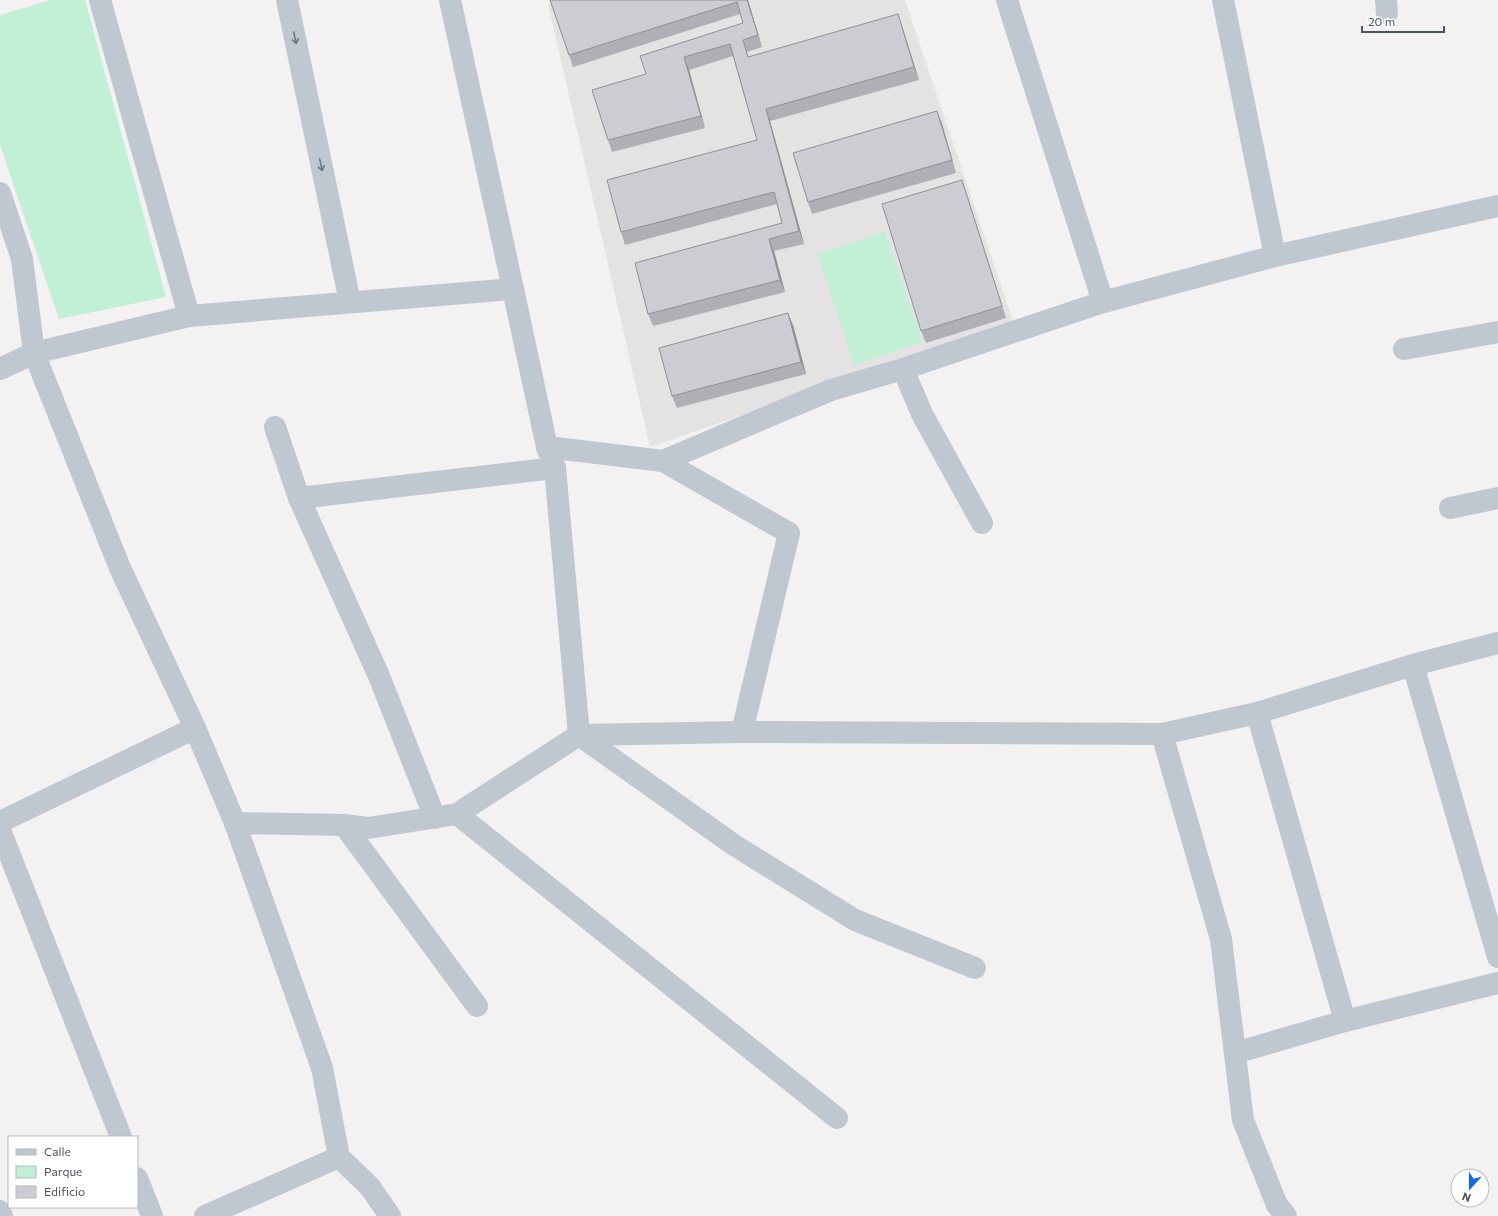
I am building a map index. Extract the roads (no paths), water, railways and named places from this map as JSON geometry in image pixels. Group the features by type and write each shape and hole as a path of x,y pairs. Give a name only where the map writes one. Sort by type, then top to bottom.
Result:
{"street":[{"path":"100,0 189,316"},
{"path":"287,0 350,302"},
{"path":"450,0 547,447 555,468 579,735 734,845 855,920 976,968"},
{"path":"1007,0 1103,302"},
{"path":"1223,0 1275,256"},
{"path":"0,193 22,259 34,353 120,568 195,728 235,823 322,1068 339,1156 370,1187 390,1216"},
{"path":"663,461 831,390 903,369 1103,302 1275,256 1498,206"},
{"path":"0,369 34,353 189,316 513,289"},
{"path":"1404,348 1498,332"},
{"path":"903,369 922,414 982,522"},
{"path":"275,427 300,498 379,676 435,818"},
{"path":"547,447 663,461 789,533 742,732"},
{"path":"300,498 555,468"},
{"path":"1450,508 1498,498"},
{"path":"235,823 344,825 368,828 458,814 579,735 742,732 1162,734 1257,713 1413,666 1498,643"},
{"path":"1413,666 1498,956"},
{"path":"1257,713 1346,1021"},
{"path":"0,822 195,728"},
{"path":"1162,734 1221,939 1243,1120 1277,1205 1286,1216"},
{"path":"458,814 837,1118"},
{"path":"344,825 477,1006"},
{"path":"0,830 121,1136"},
{"path":"1235,1054 1346,1021 1498,983"},
{"path":"205,1216 339,1156"},
{"path":"138,1181 152,1216"},
{"path":"0,1211 2,1216"}]}
